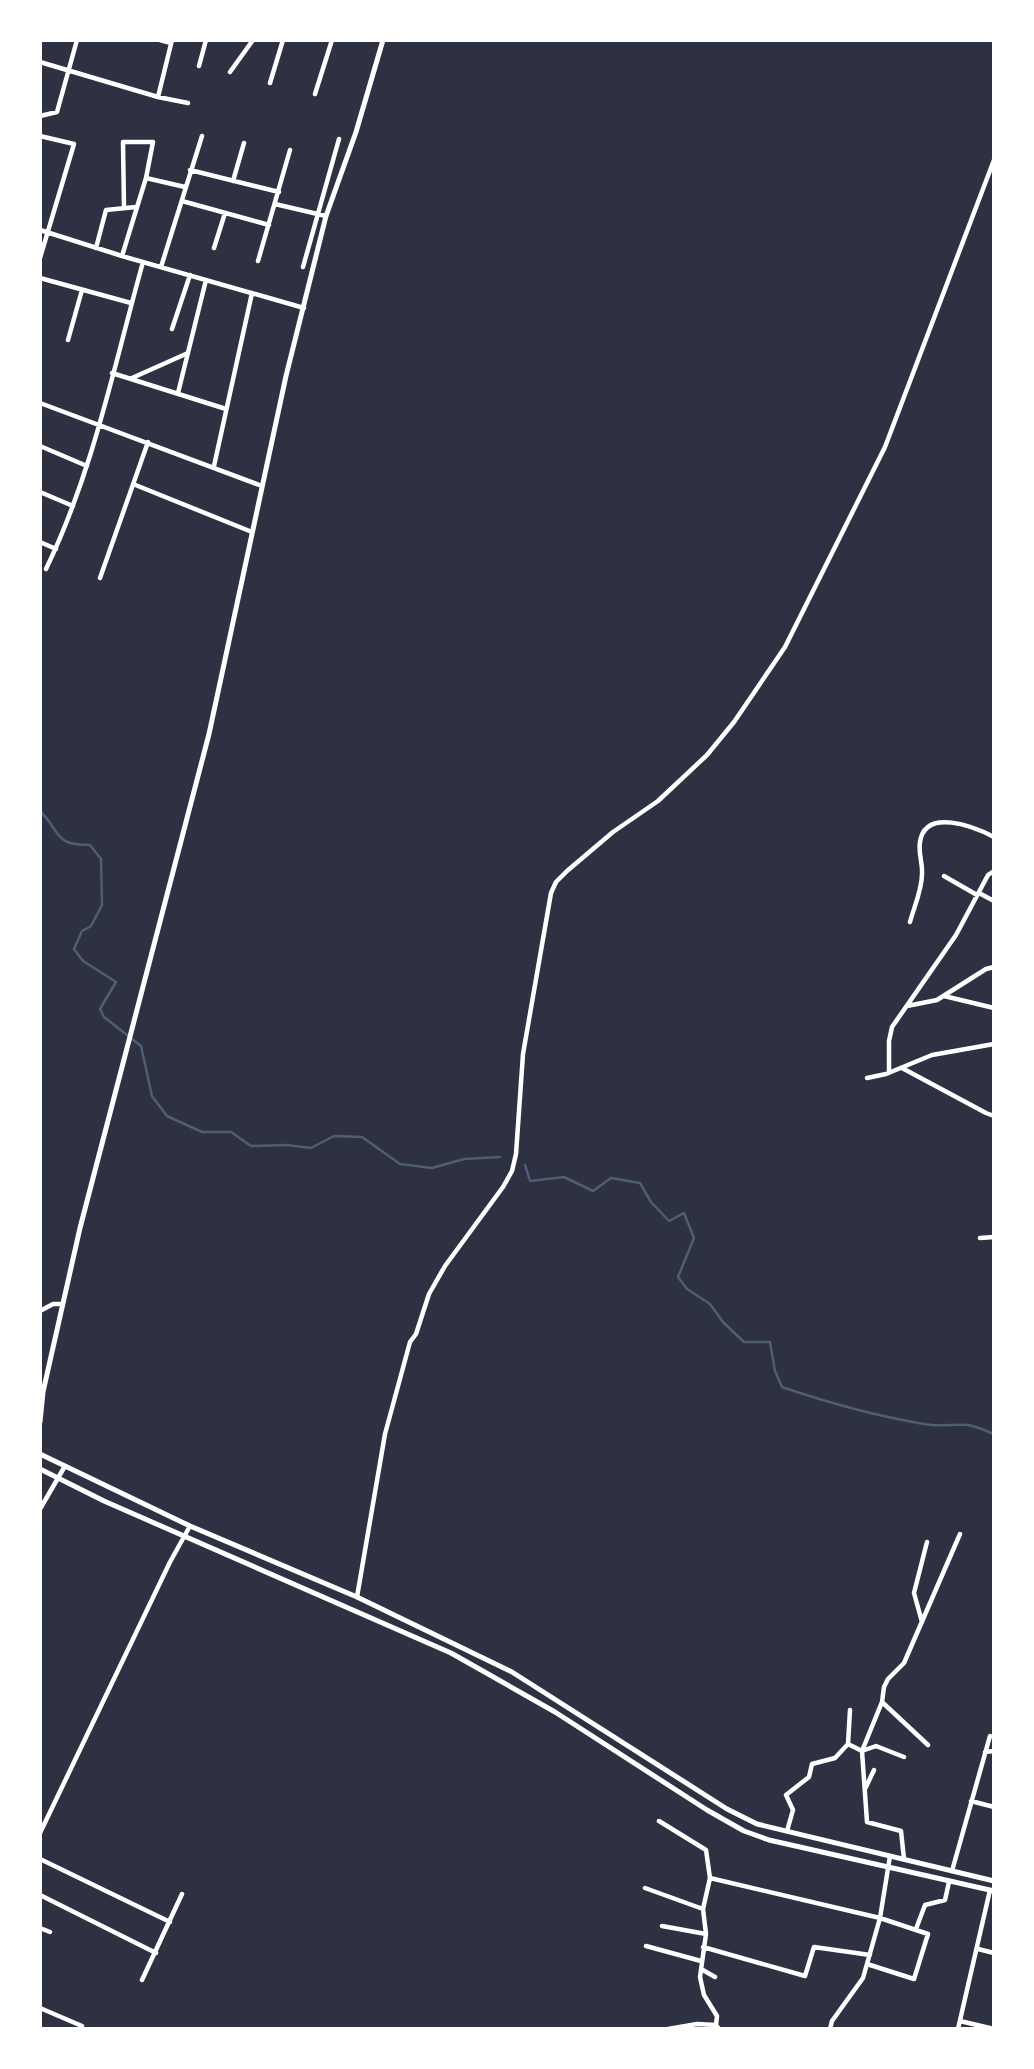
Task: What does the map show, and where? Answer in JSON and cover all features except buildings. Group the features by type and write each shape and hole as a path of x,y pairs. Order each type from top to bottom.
{"street":[{"path":"40,116 57,112 77,40"},
{"path":"158,97 172,42 160,40"},
{"path":"199,66 206,40"},
{"path":"230,72 253,40"},
{"path":"270,83 283,40"},
{"path":"316,94 332,40"},
{"path":"40,1422 43,1392 63,1304 201,768 261,485 326,216 356,132 383,40"},
{"path":"40,62 158,97 188,103"},
{"path":"40,136 74,144 40,258"},
{"path":"161,267 202,136"},
{"path":"303,267 339,139"},
{"path":"122,256 146,177 153,142 123,142 124,208"},
{"path":"233,181 244,143"},
{"path":"258,261 290,150"},
{"path":"357,1597 385,1434 410,1342 416,1334 429,1294 445,1266 512,1171 516,1154 523,1054 548,902 556,882 613,832 658,801 707,755 734,722 785,647 885,447 994,160"},
{"path":"190,170 279,192"},
{"path":"146,177 185,187"},
{"path":"183,201 269,225"},
{"path":"275,204 326,216"},
{"path":"96,248 106,210 136,207"},
{"path":"214,248 225,213"},
{"path":"40,230 304,308"},
{"path":"46,569 56,549 101,426 112,373 143,262"},
{"path":"172,330 190,275"},
{"path":"40,278 131,303"},
{"path":"178,393 205,280"},
{"path":"68,340 82,290"},
{"path":"214,466 252,293"},
{"path":"131,378 188,353"},
{"path":"112,373 226,409"},
{"path":"40,403 261,485"},
{"path":"100,578 148,442"},
{"path":"40,446 87,466"},
{"path":"133,484 252,532"},
{"path":"40,492 72,506"},
{"path":"40,542 56,549"},
{"path":"910,922 922,879 919,844 926,829 936,823 952,822 994,836"},
{"path":"889,1073 892,1027 956,935 988,875 994,871"},
{"path":"944,876 994,901"},
{"path":"907,1006 931,1003 985,969 994,967"},
{"path":"944,996 993,1007 994,1000"},
{"path":"867,1078 889,1073 932,1055 994,1044"},
{"path":"902,1068 994,1116"},
{"path":"980,1238 994,1237"},
{"path":"40,1311 53,1304 63,1304"},
{"path":"40,1454 190,1526 357,1597 512,1672 727,1809 757,1824 994,1881"},
{"path":"40,1508 65,1466"},
{"path":"40,1469 184,1536 451,1653 555,1712 706,1810 744,1831 769,1840 992,1891 958,2029"},
{"path":"40,1833 190,1526"},
{"path":"904,1859 901,1831 867,1822 862,1751 882,1703 884,1687 904,1663 960,1534"},
{"path":"922,1622 914,1593 927,1542"},
{"path":"882,1703 928,1745"},
{"path":"787,1831 793,1810 786,1795 808,1777 812,1764 835,1758 848,1744 850,1710"},
{"path":"952,1871 990,1736"},
{"path":"848,1744 862,1751 876,1746 904,1757"},
{"path":"985,1752 994,1751"},
{"path":"863,1793 874,1770"},
{"path":"971,1801 994,1807"},
{"path":"659,1821 706,1850 710,1878 703,1909 706,1934 699,1977 704,1995 717,2016 717,2027 697,2024 668,2029"},
{"path":"830,2029 832,2021 863,1978 880,1918 890,1856"},
{"path":"40,1859 170,1922"},
{"path":"710,1878 880,1918 928,1934 914,1979 867,1964"},
{"path":"916,1929 925,1905 944,1900 949,1882"},
{"path":"645,1888 703,1909"},
{"path":"142,1980 182,1894"},
{"path":"40,1895 156,1953"},
{"path":"662,1926 706,1934"},
{"path":"40,1928 50,1932"},
{"path":"646,1946 701,1961"},
{"path":"703,1947 805,1976 814,1947 870,1955"},
{"path":"978,1949 994,1953"},
{"path":"701,1969 715,1977"},
{"path":"40,2008 82,2026 81,2029"},
{"path":"960,2021 994,2029"}],"waterway":[{"path":"40,811 64,840 90,845 101,859 102,905 91,926 82,931 74,949 83,961 116,982 100,1009 104,1017 141,1046 152,1096 167,1116 202,1132 231,1132 251,1146 287,1145 311,1148 334,1136 362,1137 400,1164 432,1168 464,1159 500,1157"},
{"path":"525,1165 530,1181 564,1177 593,1191 611,1178 640,1183 651,1202 669,1221 684,1213 694,1238 678,1277 687,1289 710,1304 723,1322 744,1342 770,1342 775,1371 782,1387 888,1417 930,1425 968,1425 994,1434"}]}
